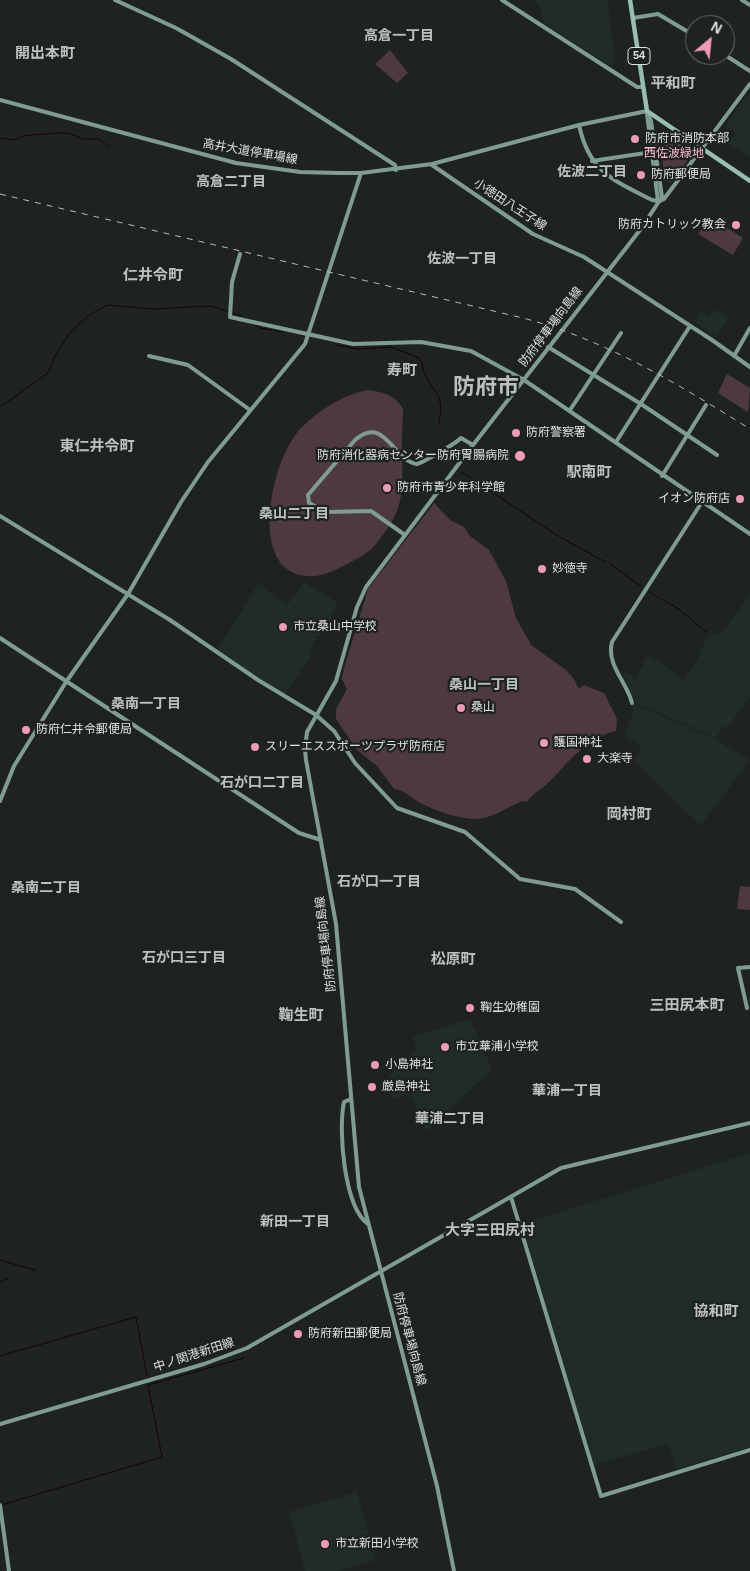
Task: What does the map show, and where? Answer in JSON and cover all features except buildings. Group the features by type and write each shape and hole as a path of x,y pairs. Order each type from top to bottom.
{"main road":[{"name":"54","path":"630,0 647,111"},
{"path":"647,111 750,180"}],"street":[{"path":"115,0 176,28 231,60 395,165 396,170"},
{"path":"502,0 637,87 643,87"},
{"path":"742,0 750,5"},
{"path":"632,18 658,14 685,30"},
{"path":"735,61 750,71"},
{"path":"579,125 584,146 592,160 609,178 652,200 658,201 664,199 750,84"},
{"name":"高井大道停車場線","path":"0,100 236,163 300,172 361,173 432,164 579,125 647,111"},
{"path":"647,111 651,120 661,182 662,197 658,201"},
{"path":"647,111 658,201"},
{"path":"592,160 652,152"},
{"name":"小徳田八王子線","path":"432,164 533,234 573,252 606,271"},
{"path":"0,801 9,774 66,682 128,594 181,502 208,462 302,348 310,333 361,173"},
{"name":"防府停車場向島線","path":"454,1571 437,1486 359,1187 336,924 305,749 307,732 336,681 361,598 473,445 652,214 658,201"},
{"path":"240,254 232,282 230,317 310,333 353,344 421,342 450,345 471,351 524,380 570,410 662,476 750,534"},
{"path":"606,271 750,367"},
{"path":"616,442 690,326"},
{"path":"734,356 750,328"},
{"path":"570,410 621,333"},
{"path":"548,347 640,404 716,455"},
{"path":"149,356 188,365 250,410"},
{"path":"662,476 706,405"},
{"path":"405,536 371,511 321,510 309,503 308,495 355,440 365,433 380,434 406,460 417,464 438,451 450,447 461,438 473,445"},
{"path":"632,703 613,663 612,642 702,502"},
{"path":"0,516 128,594 316,715 334,731 355,763 398,808 465,832 520,880 576,889 621,922"},
{"path":"0,638 299,833 321,840"},
{"path":"747,1008 738,968 750,967"},
{"path":"351,1099 344,1102 340,1121 341,1138 354,1206 360,1218 368,1224"},
{"name":"中ノ関港新田線","path":"0,1424 232,1354 268,1337 561,1168 750,1123"},
{"path":"510,1197 601,1496 750,1450"},
{"path":"0,1505 9,1571"}],"shaded area":[{"path":"534,0 607,0 616,60 611,67 544,23 538,3"},
{"path":"750,92 750,157 728,144 736,133 725,126"},
{"path":"715,309 728,318 716,338 694,321 700,312 709,317"},
{"path":"304,582 337,602 331,616 332,622 322,635 317,636 309,653 310,658 285,695 258,680 217,650 258,584 287,605"},
{"path":"750,593 750,697 727,728 724,726 716,738 638,704 634,700 622,672 636,678 647,656 662,663 683,680 696,662 706,638 724,631"},
{"path":"632,703 715,739 750,760 701,826 634,761 642,746 624,737 633,712"},
{"path":"470,1019 492,1069 426,1132 411,1096 408,1098 405,1094 394,1100 386,1081 395,1068 415,1052 416,1048 412,1037"},
{"path":"750,1153 750,1447 676,1469 668,1444 594,1465 522,1224"},
{"path":"357,1492 376,1560 337,1571 305,1571 289,1512"}],"green space":[{"path":"390,50 408,73 397,83 375,64"},
{"name":"西佐波緑地","path":"664,134 689,149 691,156 671,182 665,181 659,136"},
{"path":"710,217 743,238 733,255 698,234"},
{"path":"727,374 750,388 748,412 718,393"},
{"path":"367,390 392,397 403,409 402,490 396,512 391,524 372,549 359,558 325,574 299,575 287,569 277,556 271,539 272,498 276,476 283,456 302,427 316,414 340,400"},
{"path":"434,503 450,520 464,527 470,536 489,550 506,581 516,618 531,645 566,670 574,679 579,689 584,685 604,693 617,719 616,731 605,734 586,745 527,802 522,801 493,815 475,819 447,814 420,803 405,793 394,789 377,766 357,750 336,719 336,709 347,689 342,679 344,668 368,589"},
{"path":"740,886 750,887 750,910 737,909"}],"waterway":[{"path":"0,138 15,140 23,136 68,133 83,139 99,139 108,146"},
{"path":"0,407 48,373 57,352 70,333 87,317 108,305 152,309 211,306 242,316"},
{"path":"256,325 261,328 283,332"},
{"path":"336,345 358,349 391,347 419,358 428,380 440,399 439,423"},
{"path":"462,472 555,534 605,562"},
{"path":"610,564 641,586"},
{"path":"649,592 679,609 706,632"},
{"path":"0,1260 35,1270"},
{"path":"0,1282 7,1279"},
{"path":"0,1356 136,1317 147,1376"},
{"path":"1,1505 162,1457 148,1385 244,1358"}],"railway":[{"path":"0,194 523,318 554,327 583,338 641,365 750,429"}],"place":[{"name":"防府市消防本部","path":"635,139"},
{"name":"防府郵便局","path":"641,175"},
{"name":"防府カトリック教会","path":"736,225"},
{"name":"防府警察署","path":"516,433"},
{"name":"防府消化器病センター防府胃腸病院","path":"520,456"},
{"name":"防府市青少年科学館","path":"387,488"},
{"name":"イオン防府店","path":"740,499"},
{"name":"妙徳寺","path":"542,569"},
{"name":"市立桑山中学校","path":"283,627"},
{"name":"桑山","path":"461,708"},
{"name":"防府仁井令郵便局","path":"26,730"},
{"name":"護国神社","path":"544,743"},
{"name":"スリーエススポーツプラザ防府店","path":"255,747"},
{"name":"大楽寺","path":"587,759"},
{"name":"鞠生幼稚園","path":"470,1008"},
{"name":"市立華浦小学校","path":"445,1047"},
{"name":"小島神社","path":"375,1065"},
{"name":"厳島神社","path":"372,1087"},
{"name":"防府新田郵便局","path":"298,1334"},
{"name":"市立新田小学校","path":"325,1544"}],"district":[{"name":"高倉一丁目","path":"399,36"},
{"name":"開出本町","path":"45,54"},
{"name":"平和町","path":"673,84"},
{"name":"佐波二丁目","path":"592,172"},
{"name":"高倉二丁目","path":"231,182"},
{"name":"佐波一丁目","path":"462,259"},
{"name":"仁井令町","path":"153,276"},
{"name":"寿町","path":"402,371"},
{"name":"防府市","path":"486,388"},
{"name":"東仁井令町","path":"97,447"},
{"name":"駅南町","path":"589,473"},
{"name":"桑山二丁目","path":"294,514"},
{"name":"桑山一丁目","path":"484,685"},
{"name":"桑南一丁目","path":"146,704"},
{"name":"石が口二丁目","path":"262,783"},
{"name":"岡村町","path":"629,815"},
{"name":"石が口一丁目","path":"379,882"},
{"name":"桑南二丁目","path":"46,888"},
{"name":"石が口三丁目","path":"184,958"},
{"name":"松原町","path":"453,960"},
{"name":"三田尻本町","path":"687,1006"},
{"name":"鞠生町","path":"301,1016"},
{"name":"華浦一丁目","path":"567,1091"},
{"name":"華浦二丁目","path":"450,1119"},
{"name":"新田一丁目","path":"295,1222"},
{"name":"大字三田尻村","path":"490,1231"},
{"name":"協和町","path":"716,1312"}]}
